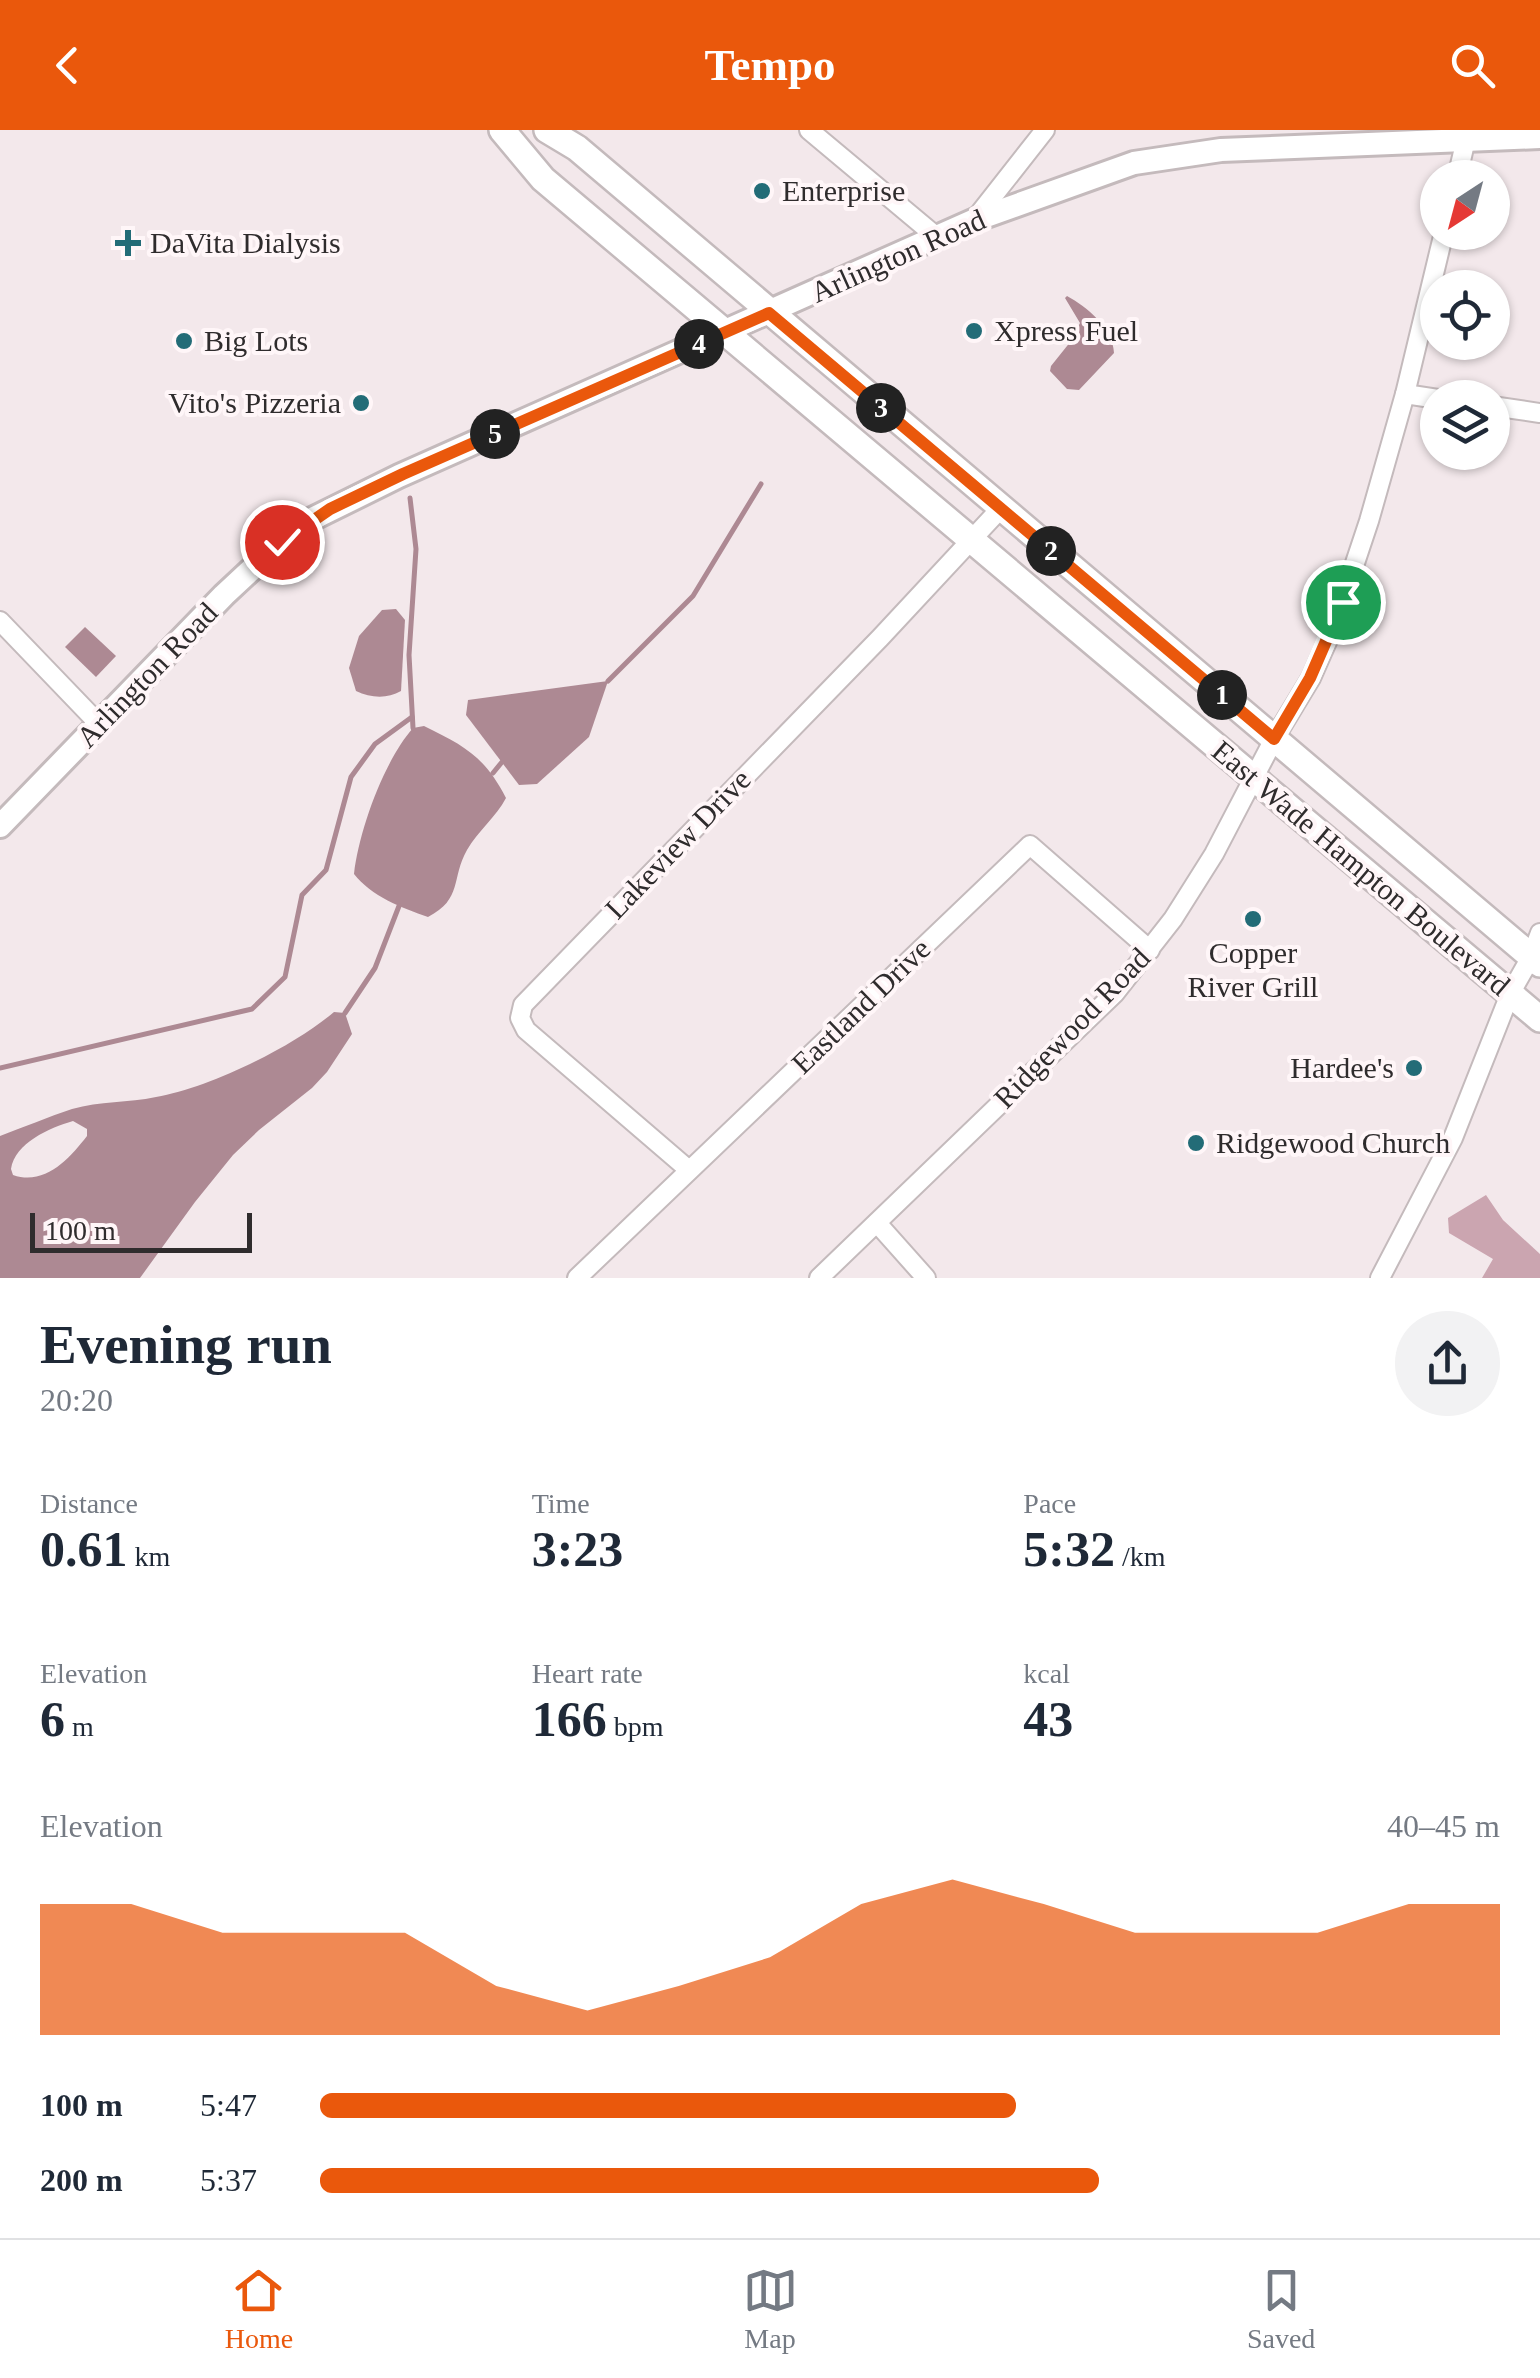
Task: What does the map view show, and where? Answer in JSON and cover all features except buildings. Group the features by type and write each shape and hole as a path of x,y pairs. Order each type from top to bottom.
{"main road":[{"name":"East Wade Hampton Boulevard","path":"502,130 543,178 1540,1020"},
{"name":"East Wade Hampton Boulevard","path":"548,130 578,148 1274,739 1537,951"},
{"name":"Arlington Road","path":"0,826 252,568 312,519 403,474 975,220 1106,172 1177,155 1221,150 1466,134 1540,136"}],"street":[{"path":"808,130 938,238"},
{"path":"975,220 1044,130"},
{"path":"1461,160 1466,134"},
{"name":"Ridgewood Road","path":"819,1278 1115,993 1194,887 1310,678 1334,626 1369,521 1440,250"},
{"path":"1404,394 1420,396"},
{"path":"1510,409 1540,413"},
{"name":"Lakeview Drive","path":"689,1170 526,1030 520,1018 523,1005 1001,508"},
{"path":"0,620 99,724"},
{"name":"Eastland Drive","path":"577,1278 1030,845 1150,950"},
{"path":"1380,1278 1453,1138 1510,994 1537,951"},
{"path":"876,1223 926,1278"}],"shaded area":[{"path":"1067,296 1090,312 1113,344 1114,353 1079,390 1067,389 1050,371 1080,323"},
{"path":"396,609 405,620 401,691 379,697 356,691 349,668 359,636 382,610"},
{"path":"85,627 116,656 96,677 65,647"},
{"path":"608,681 589,737 537,784 519,785 466,715 468,700"},
{"path":"424,726 472,754 490,772 506,798 467,850 447,903 428,917 378,895 354,874 367,817 383,777 413,728"},
{"path":"334,1012 345,1013 352,1034 312,1088 233,1155 140,1278 0,1278 0,1136 72,1109 156,1097 200,1085 250,1064","holes":["73,1121 87,1129 80,1145 46,1174 13,1175 14,1160 34,1138"]},
{"path":"1486,1195 1503,1220 1540,1254 1540,1278 1482,1278 1493,1259 1449,1233 1448,1218"}],"waterway":[{"path":"608,681 693,596 761,484"},
{"path":"410,498 416,549 409,655 413,728"},
{"path":"0,1068 252,1009 285,977 302,895 326,870 351,777 375,744 412,717"},
{"path":"493,773 502,762"},
{"path":"345,1013 375,968 399,906"}],"place":[{"name":"Enterprise","path":"762,191"},
{"name":"DaVita Dialysis","path":"128,243"},
{"name":"Xpress Fuel","path":"974,331"},
{"name":"Big Lots","path":"184,341"},
{"name":"Vito's Pizzeria","path":"361,403"},
{"name":"Copper River Grill","path":"1253,919"},
{"name":"Hardee's","path":"1414,1068"},
{"name":"Ridgewood Church","path":"1196,1143"}],"route":[{"path":"282,542 312,519 403,474 769,313 1274,739 1310,678 1343,602"}]}
